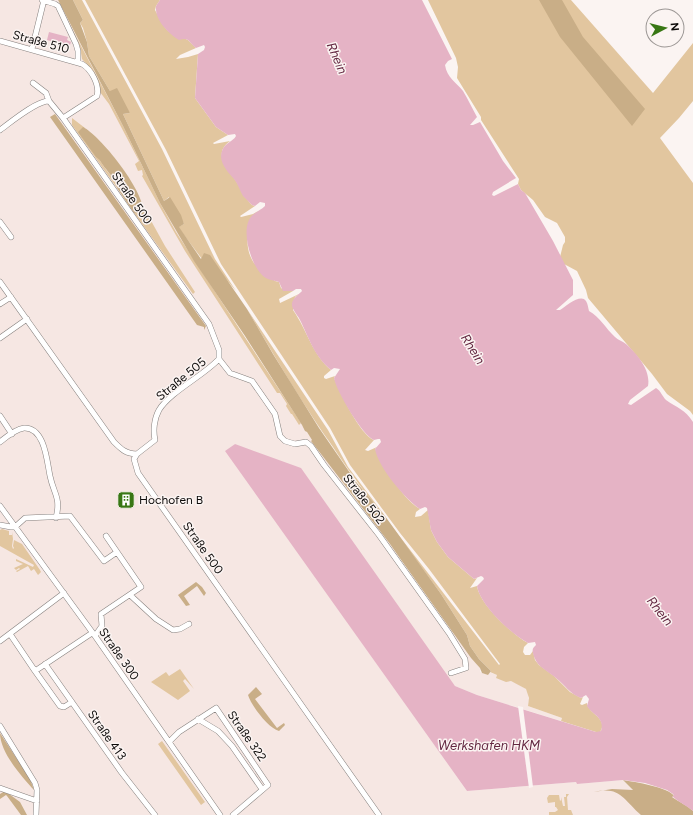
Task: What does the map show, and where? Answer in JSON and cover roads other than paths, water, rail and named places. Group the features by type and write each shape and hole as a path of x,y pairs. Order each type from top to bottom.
{"street":[{"path":"32,49 43,0 55,4 58,6 76,44 78,51 78,62 85,65 89,69 99,90 97,96 63,118"},
{"name":"Straße 510","path":"0,41 78,62"},
{"name":"Straße 500","path":"33,83 46,93 49,101 63,118 209,324 218,350 219,360"},
{"path":"0,130 36,105 49,101"},
{"path":"0,222 11,237"},
{"path":"0,282 114,442 122,450 130,454 137,454"},
{"path":"0,304 11,297"},
{"path":"0,338 27,319"},
{"name":"Straße 505","path":"137,454 155,440 154,428 159,410 166,402 211,368 219,360"},
{"name":"Straße 502","path":"219,360 230,373 252,381 275,414 280,436 285,442 295,444 306,442 311,446 324,465 379,535 449,633 465,659 466,668 451,673"},
{"path":"0,416 12,434"},
{"path":"0,442 18,430 24,428 30,429 37,434 43,444 52,484 58,499 59,508 56,518"},
{"name":"Straße 500","path":"137,454 134,459 138,473 378,815"},
{"name":"Straße 300","path":"0,506 64,593 220,815"},
{"path":"0,525 15,527 25,518 56,518 70,516 104,561 117,552"},
{"path":"35,671 93,634 102,626 101,614 141,587 106,536"},
{"path":"0,641 64,593"},
{"path":"130,595 152,616 173,630 180,629 188,624"},
{"path":"10,634 60,706 64,707 72,702"},
{"name":"Straße 413","path":"45,664 122,773 155,815"},
{"name":"Straße 322","path":"169,742 179,732 216,708 268,785 262,789"},
{"path":"198,719 218,731 232,746 262,789 233,815"},
{"path":"0,726 38,790 36,815"},
{"path":"0,788 37,801"}],"water":[{"path":"160,0 422,0 452,59 445,65 446,69 452,80 463,91 477,117 470,125 480,122 503,161 516,178 493,192 492,195 494,196 518,184 521,190 525,193 553,241 573,280 573,295 556,310 560,310 577,299 584,299 587,302 589,311 596,316 617,339 626,344 639,357 647,374 648,386 630,400 628,404 631,405 656,388 666,400 684,411 693,422 693,811 674,798 672,796 674,796 673,794 667,790 645,783 623,780 577,784 576,782 467,791 225,451 235,444 301,468 455,686 477,695 596,732 601,731 602,726 600,719 587,706 589,699 586,695 581,698 574,694 553,675 542,668 534,658 533,649 536,645 535,642 528,643 521,639 497,618 479,594 477,586 484,579 483,577 481,576 474,579 448,557 437,542 431,530 427,508 425,507 420,509 407,498 381,465 375,449 381,442 380,439 374,440 369,437 357,422 340,393 334,378 340,369 334,368 331,370 320,359 293,309 293,301 302,291 301,289 283,291 279,282 266,278 254,264 247,241 247,226 250,218 265,206 265,203 260,202 255,206 252,205 243,196 235,181 222,163 221,155 223,148 236,136 235,134 228,135 216,127 195,98 198,54 204,50 205,47 204,45 196,48 189,41 185,39 179,40 167,31 157,14 156,7"},
{"path":"49,32 68,37 67,40 71,42 70,45 65,43 64,45 47,40"}],"place":[{"name":"Hochofen B","path":"126,500"}],"water label":[{"name":"Rhein","path":"337,58"},
{"name":"Rhein","path":"473,349"},
{"name":"Rhein","path":"660,611"},
{"name":"Werkshafen HKM","path":"489,745"}]}
